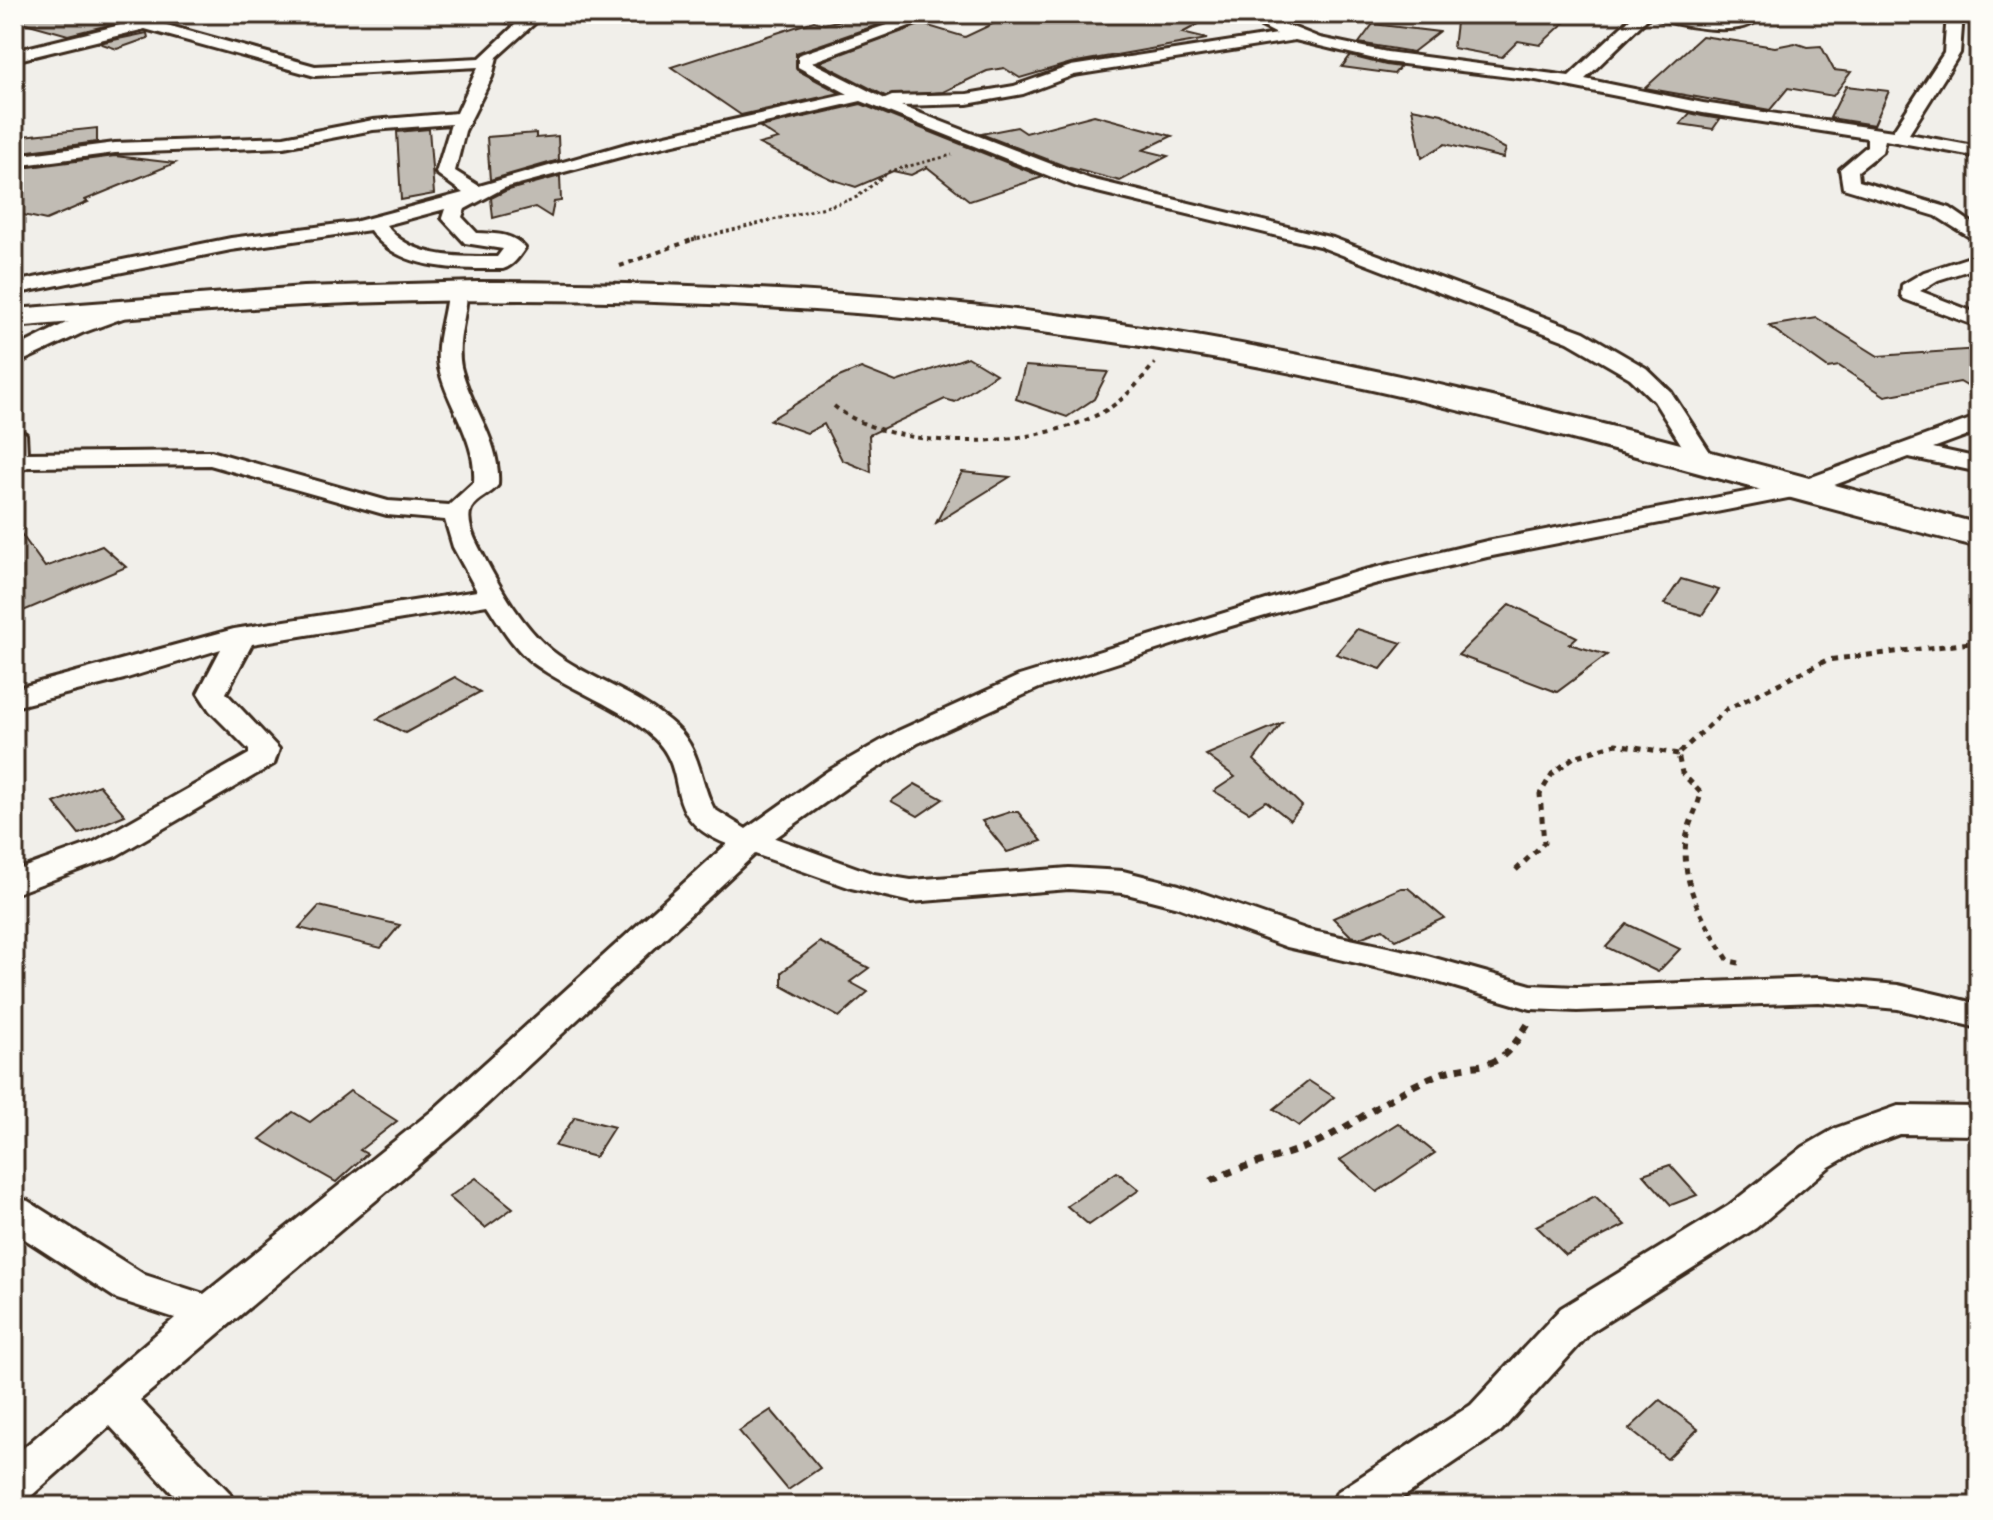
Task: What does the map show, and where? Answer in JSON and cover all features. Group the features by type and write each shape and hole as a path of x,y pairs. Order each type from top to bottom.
{"highway":[{"path":"14,318 301,297 520,291 690,293 813,300 1005,318 1168,341 1391,385 1804,488 1979,536"}],"street":[{"path":"484,14 530,18"},
{"path":"934,14 804,58 808,68 866,98 1084,183 1326,242 1576,337 1638,373 1663,397 1705,463"},
{"path":"1246,14 1291,36 1338,48 1572,82 1700,108 1876,133 1979,152"},
{"path":"1572,82 1644,14"},
{"path":"1656,14 1733,25 1750,19 1748,14"},
{"path":"1898,137 1959,54 1955,14"},
{"path":"478,194 445,173 445,164 484,77 489,55 530,18"},
{"path":"14,56 145,24 315,71 487,62"},
{"path":"503,263 515,248 502,240 472,239 452,218 456,206 497,184 632,148 866,98 929,102 967,99 1017,90 1071,71 1291,36"},
{"path":"14,161 115,148 284,142 373,125 463,118"},
{"path":"1876,133 1876,148 1849,169 1850,184 1943,212 1979,237"},
{"path":"14,288 231,244 374,222 478,194"},
{"path":"374,222 377,231 425,258 503,263"},
{"path":"1979,260 1931,276 1909,289 1911,295 1979,321"},
{"path":"503,263 520,291"},
{"path":"457,293 457,313 448,325 446,338 450,366 487,466 486,485 464,500 457,513 458,529 476,569 530,647 636,713 674,741 685,760 695,806 709,822 750,841 897,889 964,889 1015,880 1070,878 1121,881 1161,891 1299,938 1407,962 1528,997 1603,999 1803,987 1913,998 1979,1016"},
{"path":"14,358 74,328 130,309"},
{"path":"14,1483 210,1313 446,1120 750,841 839,778 908,737 1029,682 1366,578 1487,549 1804,488 1979,423"},
{"path":"14,434 18,463 158,456 211,458 387,508 457,513"},
{"path":"1903,449 1979,465"},
{"path":"14,698 234,637 494,596"},
{"path":"14,883 105,849 263,758 264,749 248,728 215,702 212,693 235,655 238,644 234,637"},
{"path":"1353,1506 1486,1418 1576,1320 1742,1217 1816,1157 1849,1138 1898,1120 1979,1121"},
{"path":"14,1212 131,1287 210,1313"},
{"path":"112,1399 213,1506"}],"path":[{"path":"671,249 742,224 837,204 857,197 890,171 984,145"},
{"path":"834,406 860,421 906,436 963,442 1022,440 1057,431 1119,402 1142,384 1168,341"},
{"path":"1678,754 1727,709 1827,660 1979,642"},
{"path":"1516,870 1544,843 1539,800 1548,778 1577,754 1602,744 1632,744 1678,754"},
{"path":"1678,754 1682,773 1701,793 1699,808 1687,834 1686,866 1691,890 1706,926 1729,961 1763,968 1803,987"},
{"path":"1211,1181 1240,1166 1304,1148 1434,1076 1489,1065 1511,1052 1521,1039 1528,1023 1528,997"}],"building":[{"path":"23,14 145,16 68,35 22,22"},
{"path":"868,14 903,16 796,53 797,70 840,93 741,115 671,67 814,21 824,24"},
{"path":"1056,14 1217,14 1182,33 1207,39 1071,63 1020,78 1004,68 987,71 943,92 885,96 819,62 922,24 965,37 1005,18 1026,22"},
{"path":"1457,14 1508,14 1565,22 1540,45 1518,41 1502,57 1453,48"},
{"path":"1373,24 1439,32 1413,52 1359,43"},
{"path":"147,33 148,38 117,49 99,43"},
{"path":"1702,36 1775,47 1795,43 1807,47 1821,46 1834,70 1851,72 1833,96 1788,88 1770,110 1645,88"},
{"path":"1350,56 1400,67 1394,74 1342,67"},
{"path":"1846,86 1889,91 1874,125 1830,118"},
{"path":"861,104 1043,177 970,201 927,167 911,175 893,171 856,187 831,179 759,144 778,139 760,127"},
{"path":"1412,108 1442,114 1506,149 1503,158 1445,144 1422,158"},
{"path":"1690,113 1720,119 1713,129 1680,124"},
{"path":"1094,115 1172,136 1143,150 1168,156 1120,181 1070,168 981,134 1017,127 1026,133"},
{"path":"97,128 97,142 14,153 14,143 20,143 23,136"},
{"path":"429,129 434,194 401,200 397,132"},
{"path":"536,133 536,138 558,136 559,160 490,180 487,137"},
{"path":"115,156 175,163 85,200 88,202 46,220 14,213 14,169"},
{"path":"560,176 561,201 554,202 551,217 535,207 493,218 491,198 505,191"},
{"path":"1817,318 1878,356 1979,349 1979,393 1960,382 1885,396 1839,366 1828,368 1769,326"},
{"path":"968,357 996,374 955,402 945,399 869,435 871,472 842,460 824,424 807,433 770,420 839,377 861,368 896,382"},
{"path":"1025,366 1108,372 1094,399 1067,417 1016,399"},
{"path":"962,472 1010,477 936,523"},
{"path":"14,524 45,567 102,546 126,567 14,615"},
{"path":"1681,579 1719,590 1702,615 1664,604"},
{"path":"1510,604 1577,637 1569,644 1607,655 1557,692 1458,655"},
{"path":"1357,629 1402,643 1381,669 1336,654"},
{"path":"455,677 480,692 405,733 377,719"},
{"path":"1282,723 1254,760 1302,806 1290,820 1266,801 1249,812 1214,791 1235,777 1206,755"},
{"path":"915,784 943,799 918,816 891,801"},
{"path":"99,785 125,815 79,834 54,803"},
{"path":"1018,812 1042,841 1007,852 982,821"},
{"path":"1401,888 1408,888 1444,918 1396,940 1383,929 1360,938 1351,936 1333,918"},
{"path":"319,906 400,925 381,948 299,928"},
{"path":"1627,924 1680,949 1658,972 1606,947"},
{"path":"820,942 869,968 850,982 868,992 839,1017 782,986 782,972"},
{"path":"1309,1081 1334,1097 1299,1126 1274,1109"},
{"path":"350,1091 397,1121 360,1150 367,1154 336,1182 260,1139 293,1112 310,1122"},
{"path":"575,1117 614,1127 595,1157 555,1146"},
{"path":"1398,1123 1435,1153 1377,1192 1340,1160"},
{"path":"1670,1165 1697,1195 1671,1205 1643,1174"},
{"path":"1117,1172 1139,1190 1089,1225 1067,1206"},
{"path":"476,1178 513,1208 485,1228 449,1197"},
{"path":"1595,1196 1625,1225 1566,1255 1536,1226"},
{"path":"1660,1400 1698,1429 1667,1459 1629,1429"},
{"path":"771,1410 820,1468 788,1490 739,1431"}]}
